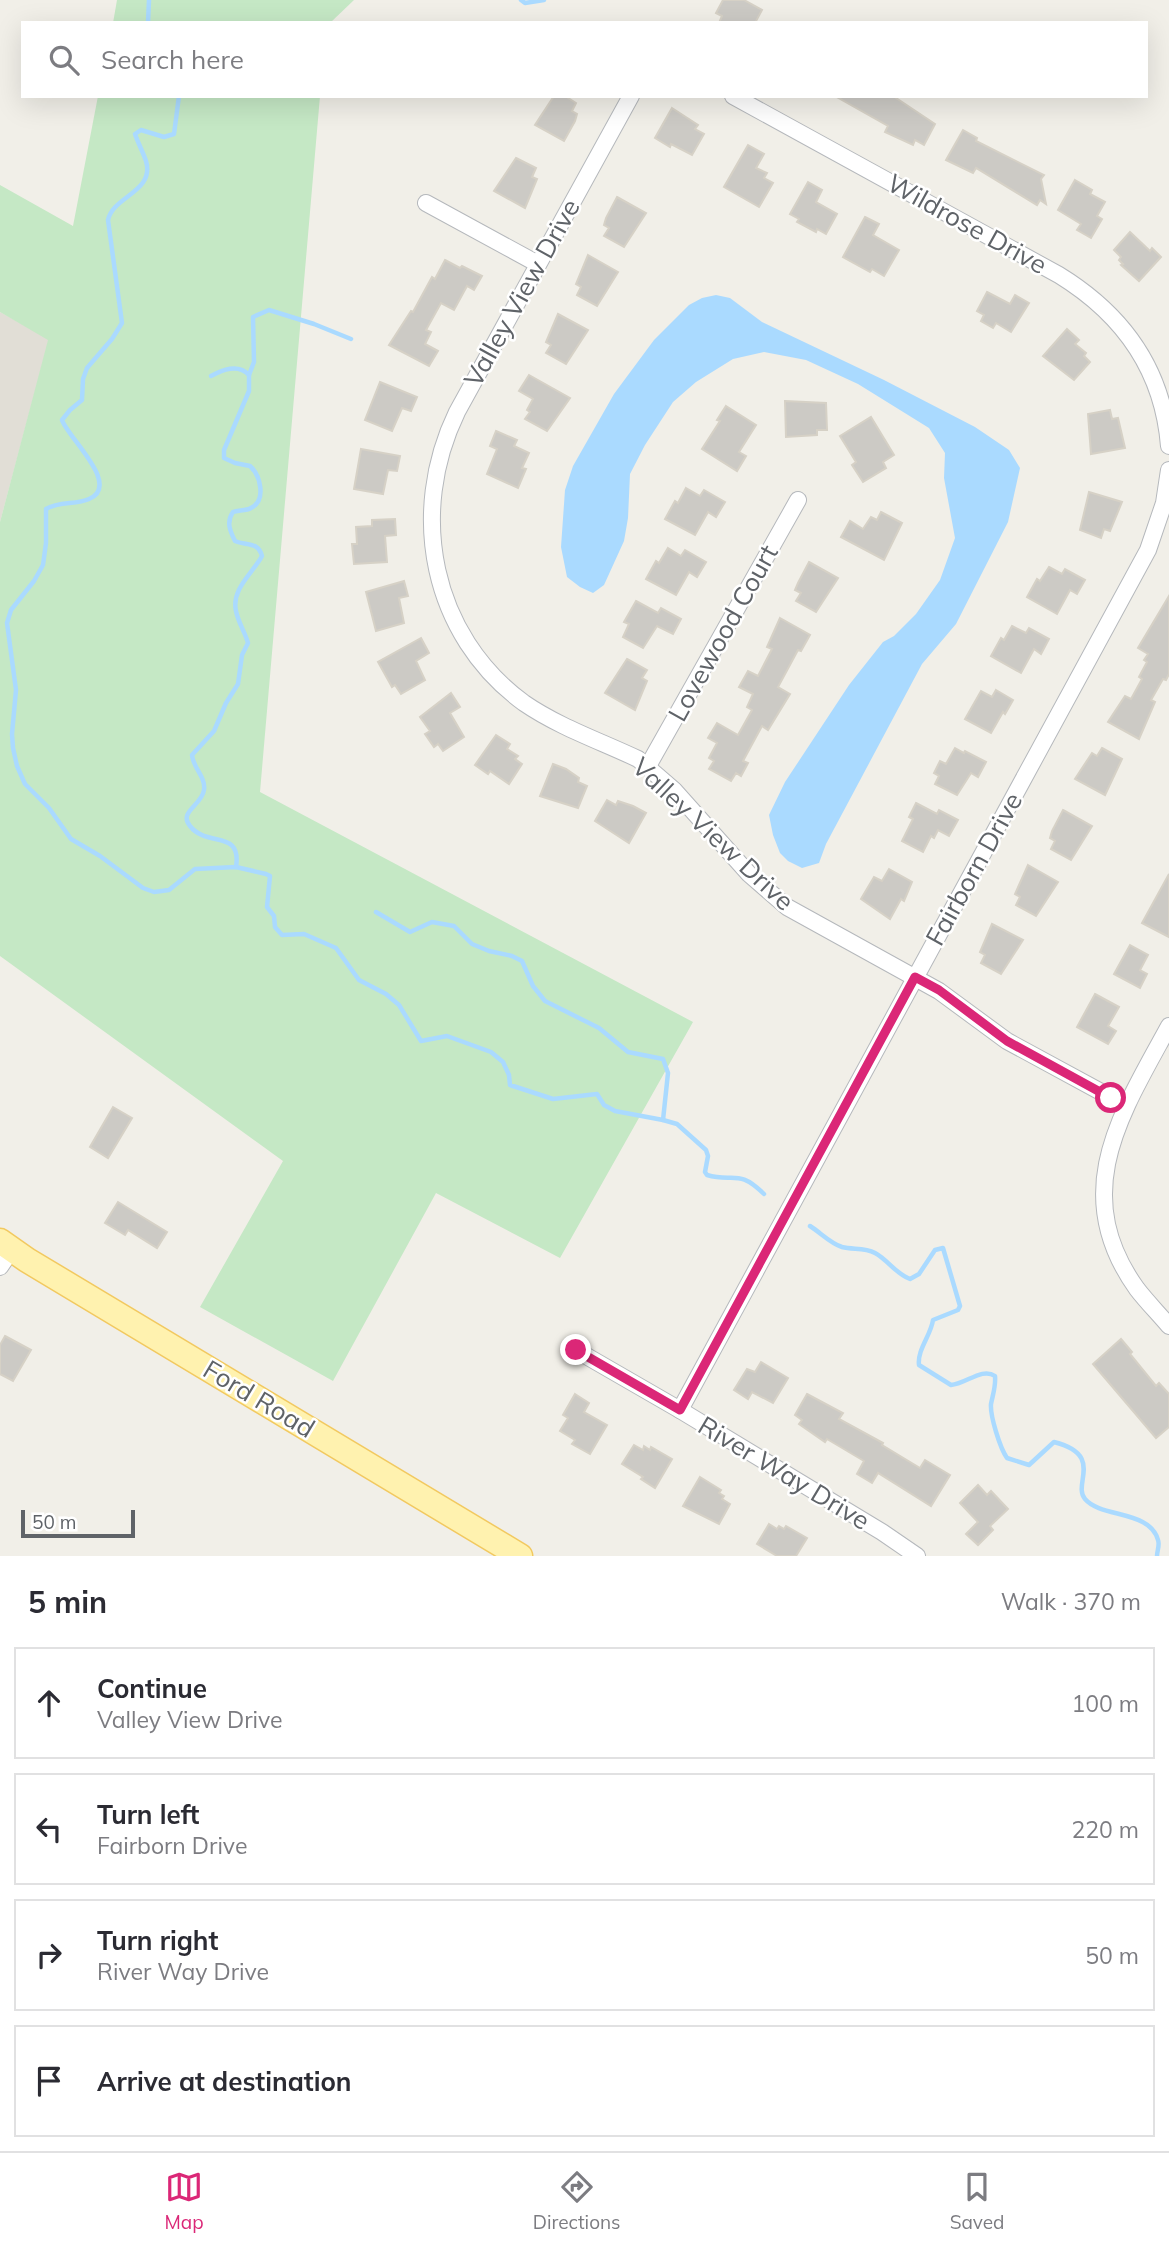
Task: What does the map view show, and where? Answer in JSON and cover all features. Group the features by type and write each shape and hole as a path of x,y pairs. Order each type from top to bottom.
{"main road":[{"name":"Ford Road","path":"4,1252 27,1260 520,1556"}],"street":[{"name":"Valley View Drive","path":"630,98 457,412 442,447 434,479 432,540 436,569 453,617 472,649 504,686 550,719 616,748 648,766 674,790 749,874 772,895 801,915 939,990 1007,1041 1125,1105"},
{"name":"Wildrose Drive","path":"737,98 1080,288 1129,335 1165,396"},
{"path":"426,203 538,264"},
{"path":"1165,396 1169,446"},
{"name":"Fairborn Drive","path":"680,1410 1148,550 1164,503 1169,470"},
{"name":"Lovewood Court","path":"648,766 798,500"},
{"path":"1169,1026 1125,1105 1108,1153 1104,1197 1114,1246 1123,1266 1138,1290 1169,1326"},
{"name":"River Way Drive","path":"576,1350 680,1410 917,1556"}],"shaded area":[{"path":"0,312 49,339 0,522"}],"green space":[{"path":"117,0 354,0 332,21 113,21"},
{"path":"98,98 320,98 260,792 693,1022 560,1258 436,1193 333,1381 200,1307 283,1161 0,956 0,522 48,340 0,312 0,185 73,226"}],"water":[{"path":"716,295 730,298 762,322 975,427 1009,450 1020,468 1008,522 956,624 922,664 826,844 819,863 802,868 788,861 780,853 769,815 785,782 849,685 883,642 894,636 916,614 940,580 955,538 944,478 945,453 929,428 858,384 806,360 764,352 733,359 696,382 673,402 630,474 624,541 604,585 593,593 580,587 567,577 561,547 565,490 573,466 614,394 654,340 689,305"}],"building":[{"path":"723,0 744,0 762,10 756,21 720,21 722,16 716,13"},
{"path":"553,98 568,98 576,103 572,111 577,114 575,121 564,141 535,125"},
{"path":"839,98 896,98 935,124 924,145 915,140 913,145 885,132 888,126"},
{"path":"672,108 698,125 695,129 704,134 692,155 655,138"},
{"path":"963,130 977,138 976,141 1044,175 1041,179 1046,204 1040,200 1037,205 976,168 973,173 946,160"},
{"path":"748,145 764,154 756,168 767,173 764,178 773,183 759,207 724,187"},
{"path":"516,158 536,168 532,177 537,179 525,208 494,191"},
{"path":"1075,180 1092,190 1090,194 1105,202 1097,216 1102,219 1091,238 1077,230 1081,224 1058,210"},
{"path":"808,182 822,190 816,202 837,214 826,234 797,222 799,219 790,214"},
{"path":"617,197 646,213 624,247 604,236 609,228 604,225 606,218"},
{"path":"865,217 879,224 873,235 899,250 884,276 872,269 870,272 843,257"},
{"path":"1130,232 1150,251 1152,248 1161,257 1139,281 1121,265 1121,257 1114,250"},
{"path":"588,255 618,272 597,306 577,295 581,287 576,284"},
{"path":"445,260 482,276 474,290 467,286 454,310 441,303 426,330 431,332 425,344 438,351 429,366 389,345 411,311 413,312 432,277 435,279"},
{"path":"987,292 1010,304 1015,295 1029,303 1011,332 996,323 993,328 981,321 984,315 977,311"},
{"path":"558,314 588,330 566,364 546,353 551,345 546,342"},
{"path":"1067,329 1079,340 1075,344 1086,353 1084,356 1090,362 1074,380 1043,356"},
{"path":"529,375 570,398 547,431 525,419 533,399 519,391"},
{"path":"380,382 417,397 411,411 402,408 392,431 365,420"},
{"path":"785,401 826,403 827,430 817,430 817,435 786,437"},
{"path":"726,406 756,425 739,452 746,456 737,471 702,449"},
{"path":"1110,410 1112,419 1118,418 1125,448 1091,454 1088,414"},
{"path":"871,417 894,455 883,462 886,468 863,482 852,465 856,462 840,436"},
{"path":"496,431 517,440 514,446 529,453 522,468 526,469 518,488 487,474 497,449 490,446"},
{"path":"361,449 400,456 397,471 388,470 383,494 354,489"},
{"path":"686,488 700,496 704,490 725,502 716,517 708,512 695,535 665,519"},
{"path":"1089,492 1122,502 1110,531 1104,529 1101,538 1080,530"},
{"path":"881,512 902,523 884,560 841,537 850,521 863,529 871,517 877,520"},
{"path":"395,519 396,535 385,536 387,562 354,564 352,544 357,544 356,527 372,526 372,520"},
{"path":"668,548 681,556 685,550 706,562 697,577 689,572 676,595 646,579 656,561 659,563"},
{"path":"809,562 838,578 816,612 796,601 801,593 795,590"},
{"path":"1049,567 1062,574 1065,569 1085,580 1077,594 1070,590 1057,614 1027,597 1037,579 1040,581"},
{"path":"404,581 408,596 399,598 404,623 376,631 366,592"},
{"path":"1169,596 1169,674 1151,700 1155,702 1139,739 1108,722 1125,696 1131,699 1142,679 1139,677 1148,654 1138,648"},
{"path":"636,601 658,613 661,608 681,619 673,634 657,626 643,648 623,637 629,624 624,622"},
{"path":"780,618 810,635 801,651 798,650 778,687 790,694 768,730 762,726 743,761 748,763 741,776 736,773 731,781 709,769 714,761 709,758 717,743 708,738 717,723 738,735 752,710 747,707 753,694 739,687 748,671 758,676 772,649 767,647"},
{"path":"1012,626 1026,633 1029,628 1049,639 1041,654 1034,649 1021,673 991,656 1001,638 1004,640"},
{"path":"421,638 429,653 416,661 425,680 401,694 395,685 392,687 378,662"},
{"path":"627,659 647,670 642,678 647,681 635,710 605,693"},
{"path":"996,690 1013,700 991,733 965,719 981,691 992,697"},
{"path":"451,693 460,707 450,713 464,737 443,751 438,744 434,747 425,734 430,731 420,717"},
{"path":"496,735 510,744 507,749 518,756 515,759 522,764 509,784 475,765"},
{"path":"955,748 986,762 978,777 971,773 957,795 935,784 939,776 934,773 940,761 946,764"},
{"path":"1102,748 1122,759 1105,795 1075,779 1092,753 1097,756"},
{"path":"553,764 566,769 579,778 578,782 587,786 578,808 540,796"},
{"path":"607,800 616,805 618,801 633,806 646,813 629,843 595,821"},
{"path":"916,803 937,814 939,810 958,820 949,836 938,830 934,838 931,836 923,852 902,841 913,819 909,817"},
{"path":"1063,810 1092,826 1071,860 1051,849 1055,841 1050,838 1052,831"},
{"path":"1028,865 1058,882 1036,916 1016,905 1020,897 1015,894"},
{"path":"889,869 912,882 904,901 901,899 890,919 861,899 874,877 882,881"},
{"path":"1169,874 1169,937 1142,923"},
{"path":"992,924 1023,940 1001,974 981,963 985,955 980,952"},
{"path":"1130,945 1148,955 1140,970 1147,974 1140,988 1114,974"},
{"path":"1095,994 1119,1007 1108,1026 1116,1031 1108,1044 1077,1027"},
{"path":"113,1107 132,1118 108,1158 90,1147"},
{"path":"118,1202 167,1232 157,1248 128,1230 125,1235 105,1223"},
{"path":"5,1336 31,1350 13,1381 0,1374 0,1345"},
{"path":"1121,1339 1156,1386 1159,1383 1169,1394 1169,1427 1156,1438 1093,1364"},
{"path":"761,1362 788,1378 773,1403 752,1392 748,1399 734,1390 747,1369 755,1372"},
{"path":"575,1394 589,1403 584,1412 607,1425 590,1454 572,1444 575,1440 560,1431 568,1418 563,1415"},
{"path":"807,1394 843,1413 839,1419 883,1443 882,1445 920,1468 925,1460 950,1475 931,1506 878,1473 872,1483 857,1474 864,1461 827,1439 825,1442 799,1424 802,1420 795,1415"},
{"path":"634,1445 643,1450 644,1446 650,1450 651,1447 672,1459 655,1488 622,1464"},
{"path":"700,1477 721,1490 719,1493 724,1496 722,1499 730,1504 719,1524 683,1506"},
{"path":"978,1485 987,1495 991,1491 1008,1509 990,1526 993,1530 978,1545 966,1534 978,1522 960,1503"},
{"path":"769,1524 777,1529 779,1526 784,1529 786,1526 807,1538 796,1556 777,1556 757,1544"}],"waterway":[{"path":"148,21 149,0"},
{"path":"521,0 525,3 544,0"},
{"path":"179,98 174,134 164,137 141,130 135,134 146,161 145,180 117,205 108,220 122,323 87,368 83,379 82,400 62,420 97,473 100,483 98,492 84,501 46,509 43,565 11,610 7,623 16,690 13,748 25,784 49,808 71,839 100,856 143,888 154,892 169,890 195,869 236,867 270,876 267,907 274,916 275,927 282,935 304,934 336,948 359,980 386,994 399,1005 421,1041 447,1036 491,1052 503,1062 510,1085 553,1099 597,1094 604,1105 615,1111 677,1124 706,1150 707,1175 742,1179 764,1194"},
{"path":"236,867 234,848 229,843 197,833 187,821 189,812 204,790 192,755 214,731 238,684 242,655 248,643 235,603 240,588 262,556 255,546 235,541 229,523 233,512 249,509 259,499 257,475 250,466 224,458 224,450 249,391 249,375 254,362 253,317 269,310 351,339"},
{"path":"211,376 235,368 249,375"},
{"path":"376,912 410,932 432,922 454,926 472,944 522,961 533,986 545,1001 599,1028 628,1052 663,1059 668,1073 663,1120"},
{"path":"810,1226 838,1245 875,1253 910,1279 919,1274 935,1250 943,1248 960,1306 958,1310 933,1320 920,1354 919,1365 951,1385 985,1373 995,1376 992,1416 1007,1458 1029,1465 1054,1442 1079,1454 1083,1462 1082,1493 1085,1499 1102,1509 1136,1519 1153,1530 1159,1546 1157,1556"}],"route":[{"path":"576,1350 680,1410 915,977 939,990 1007,1041 1111,1098"}]}
